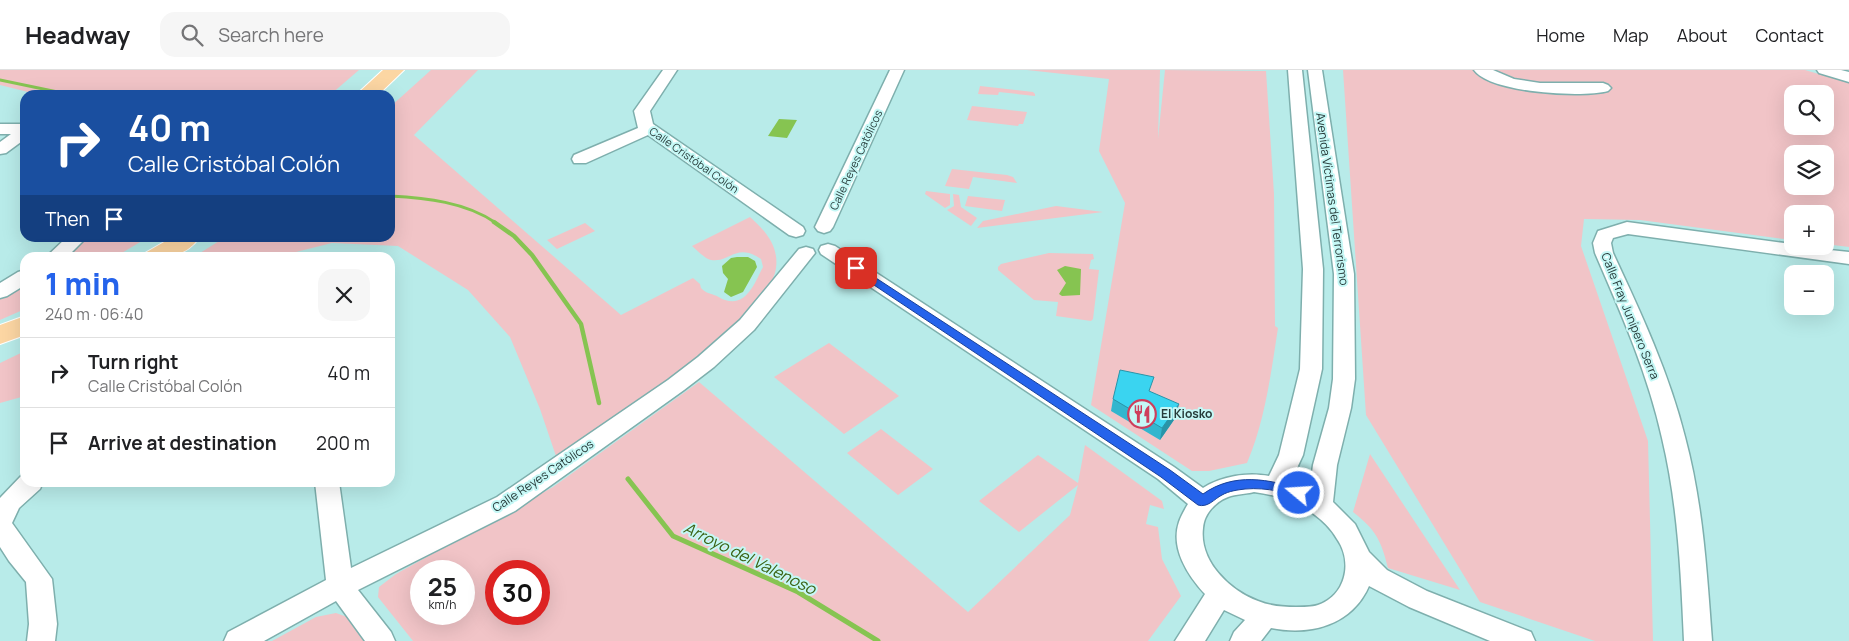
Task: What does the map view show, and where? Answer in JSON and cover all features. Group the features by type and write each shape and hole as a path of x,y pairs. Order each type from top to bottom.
{"main road":[{"path":"372,90 394,70"},
{"path":"164,252 180,242"},
{"path":"0,335 20,327"}],"street":[{"name":"Calle Cristóbal Colón","path":"670,70 642,110 645,126 796,231"},
{"name":"Calle Reyes Católicos","path":"824,227 895,93 897,70"},
{"name":"Avenida Víctimas del Terrorismo","path":"1276,486 1291,455 1311,369 1314,269 1295,70"},
{"name":"Avenida Víctimas del Terrorismo","path":"1315,70 1344,274 1344,379 1340,408 1325,466 1320,505"},
{"path":"1481,70 1501,80 1527,86 1551,89 1603,88"},
{"path":"1824,70 1849,77"},
{"path":"0,129 20,131"},
{"path":"580,159 649,129"},
{"path":"0,149 20,135"},
{"path":"817,252 833,246 836,237 834,233 824,227 809,226 791,235 790,244 794,249 817,252 1166,473 1203,502"},
{"name":"Calle Fray Junípero Serra","path":"1698,641 1692,538 1674,438 1655,375 1604,253 1602,243 1604,235 1627,228 1849,258"},
{"path":"61,252 72,242"},
{"name":"Calle Reyes Católicos","path":"238,641 340,586 506,504 706,362 747,325 817,252"},
{"path":"0,292 20,279"},
{"path":"1254,484 1276,486 1299,493 1320,505 1338,521 1351,539 1358,558 1359,577 1351,595 1337,609 1316,618 1291,620 1265,616 1241,606 1220,592 1203,574 1192,554 1189,534 1193,516 1203,502 1217,491 1234,486 1254,484"},
{"path":"26,487 10,502 0,524 18,554 39,579 43,624 41,641"},
{"path":"328,487 340,586 381,641"},
{"path":"1358,558 1378,578 1418,599 1521,641"},
{"path":"1351,595 1378,591 1418,599"},
{"path":"1189,641 1203,623 1220,592"},
{"path":"1244,641 1265,616"}],"shaded area":[{"path":"0,70 359,70 336,90 20,90 0,85"},
{"path":"431,70 478,70 414,135 621,315 693,278 704,291 724,300 733,301 745,297 763,267 761,259 745,252 723,259 711,260 692,246 750,217 767,235 774,249 776,264 773,279 761,297 741,318 676,376 558,462 540,409 510,337 468,290 398,246 332,243 296,252 202,252 218,242 395,242 395,102"},
{"path":"1027,70 1160,70 1158,139 1165,70 1266,71 1274,194 1275,326 1278,328 1263,414 1247,463 1209,471 1192,471 1091,405 1125,203 1099,151 1109,79"},
{"path":"1343,70 1805,70 1849,83 1849,247 1834,245 1834,205 1784,205 1784,239 1640,220 1584,219 1581,246 1648,441 1653,641 1595,641 1480,602 1366,415"},
{"path":"980,86 1033,92 1035,96 999,92 998,95 978,94"},
{"path":"972,106 1027,112 1023,124 1018,126 967,120"},
{"path":"779,119 797,120 787,138 768,136"},
{"path":"952,169 1007,175 1013,177 1017,183 973,177 969,189 945,186"},
{"path":"926,191 950,194 950,205 945,208 925,194"},
{"path":"953,194 959,195 961,207 977,218 971,226 947,210 954,206"},
{"path":"968,196 1005,200 1002,211 965,206"},
{"path":"1056,206 1103,212 977,228 983,221"},
{"path":"585,223 595,231 557,249 547,240"},
{"path":"81,242 140,242 123,252 70,252"},
{"path":"1049,253 1093,254 1094,259 1091,260 1089,269 1099,270 1093,319 1091,321 1056,316 1058,302 1034,300 998,270 1001,264"},
{"path":"748,257 755,261 757,267 743,292 731,297 724,292 728,279 723,273 722,266 731,258"},
{"path":"1065,266 1081,269 1080,295 1062,296 1059,294 1066,283 1057,270"},
{"path":"20,285 20,311 0,320 0,299"},
{"path":"829,343 899,396 844,434 774,377"},
{"path":"20,353 20,397 0,403 0,363"},
{"path":"699,382 968,612 1070,515 1078,485 1019,532 979,501 1038,455 1078,483 1085,445 1162,501 1164,509 1150,505 1146,524 1158,527 1162,559 1181,596 1148,641 413,641 378,597 379,587 410,566 410,625 475,625 475,560 421,560 553,487"},
{"path":"881,429 933,469 898,495 847,453"},
{"path":"1370,454 1460,590 1388,568 1383,550 1376,536 1367,524 1353,512"},
{"path":"336,613 350,618 367,641 272,641 316,617"}],"building":[{"path":"1120,370 1154,377 1149,391 1179,404 1162,428 1113,399"}],"waterway":[{"name":"Arroyo del Valenoso","path":"0,80 48,90"},
{"name":"Arroyo del Valenoso","path":"395,196 445,202 472,210 496,223"},
{"name":"Arroyo del Valenoso","path":"494,222 514,236 532,255 581,324 599,403"},
{"name":"Arroyo del Valenoso","path":"628,479 673,536 798,592 878,641"}],"place":[{"name":"El Kiosko","path":"1142,414"}],"route":[{"path":"856,268 1166,473 1203,502 1217,491 1234,486 1254,484 1276,486 1299,493"}]}
